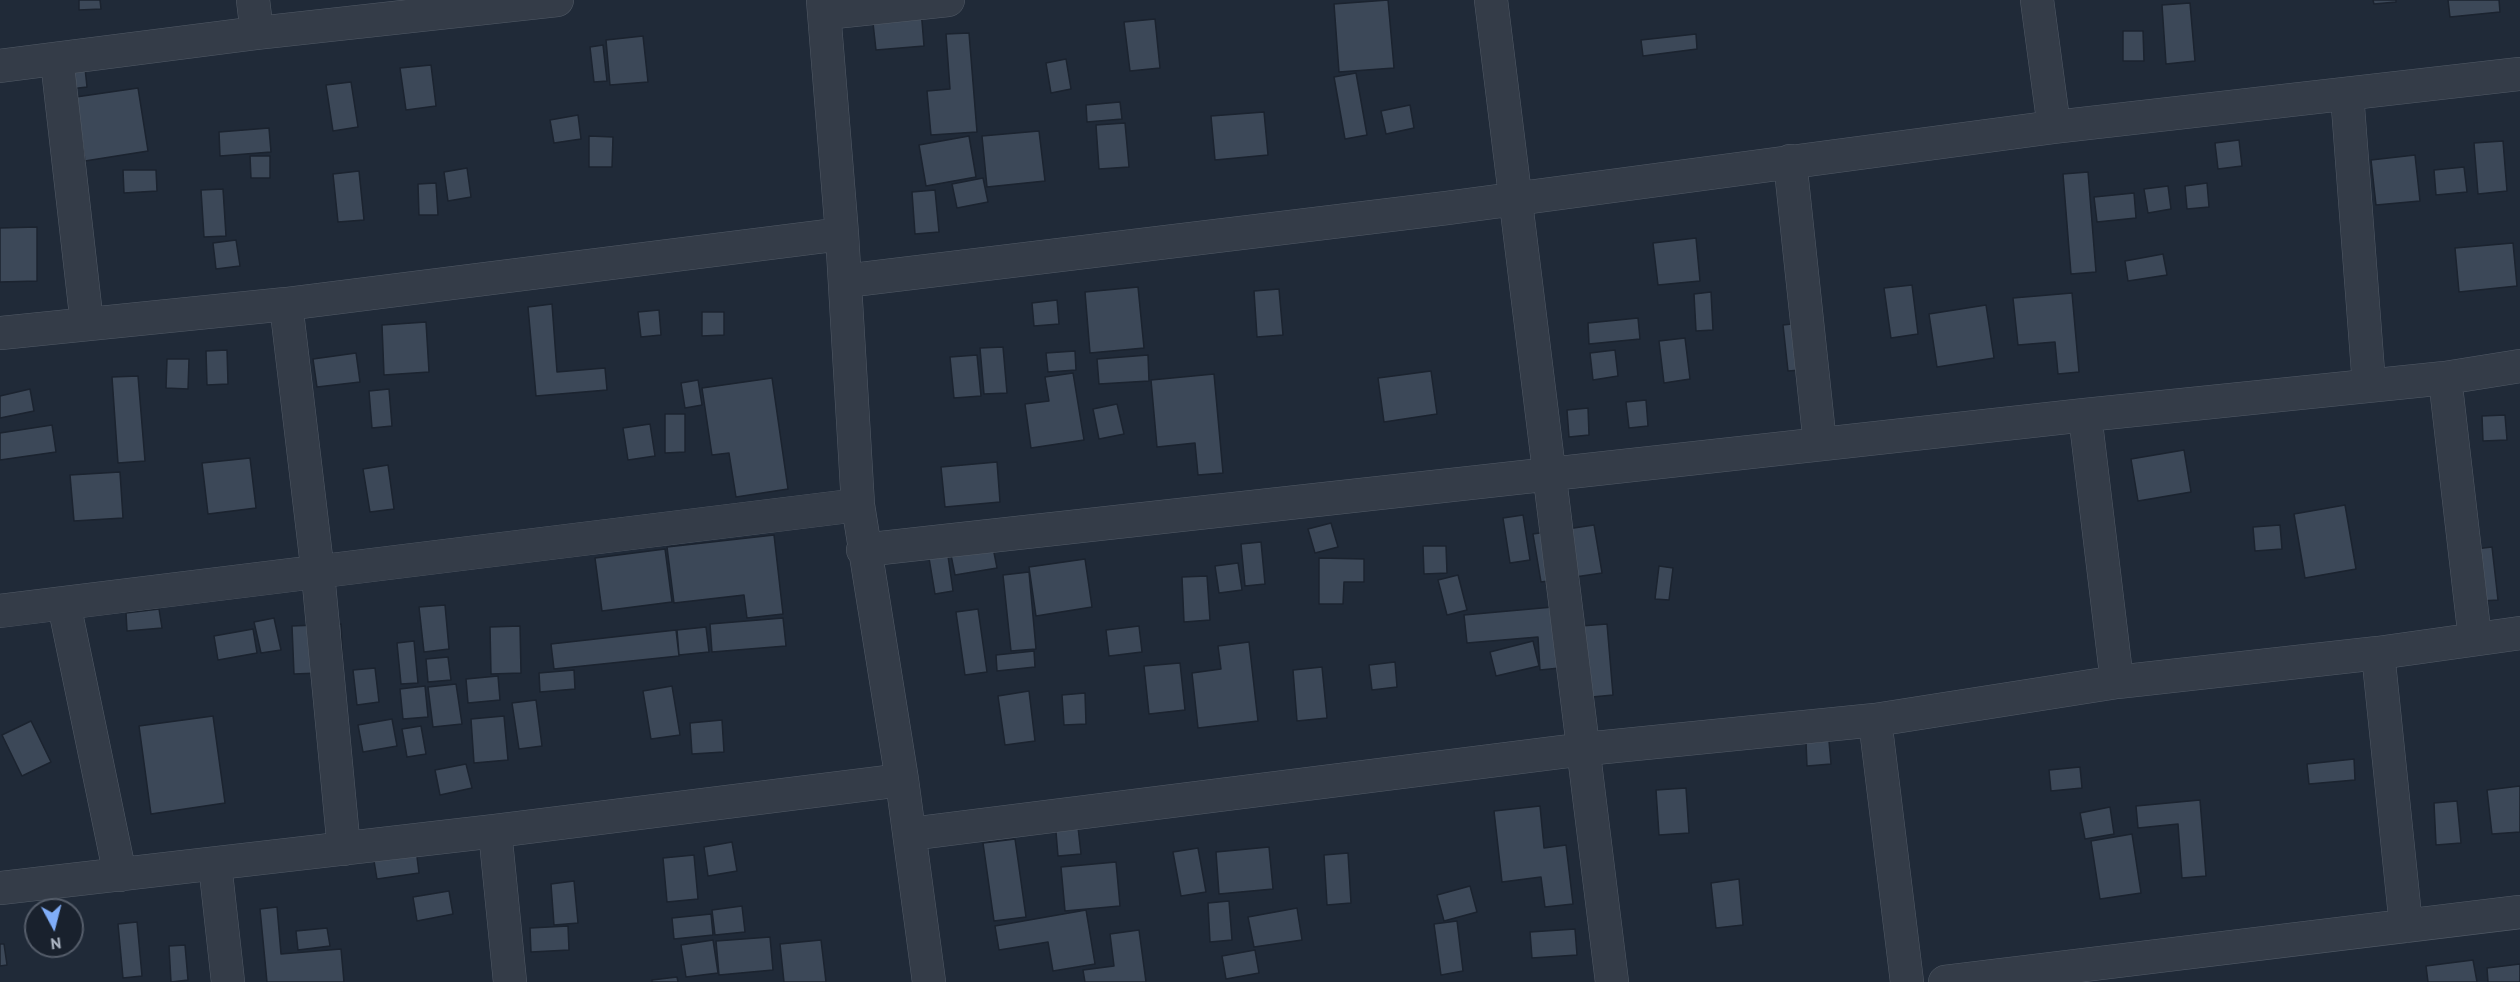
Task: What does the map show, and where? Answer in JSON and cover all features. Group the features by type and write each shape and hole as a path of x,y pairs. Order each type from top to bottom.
{"street":[{"path":"253,0 257,33"},
{"path":"0,66 257,33 557,0"},
{"path":"929,982 902,780 863,550 858,505 842,234 824,7 948,0"},
{"path":"1491,0 1612,982"},
{"path":"2037,0 2054,127"},
{"path":"57,60 87,324"},
{"path":"845,281 1447,208 1516,196 2054,127 2520,74"},
{"path":"2347,94 2369,385"},
{"path":"1790,161 1820,444"},
{"path":"0,333 286,304 842,234"},
{"path":"286,304 318,574 344,849"},
{"path":"863,550 2085,415 2445,378 2520,366"},
{"path":"2445,378 2475,639"},
{"path":"2085,415 2117,682"},
{"path":"0,611 318,574 858,505"},
{"path":"64,604 120,875"},
{"path":"910,834 1585,749 1875,720 2117,682 2378,653 2520,633"},
{"path":"2378,653 2406,926"},
{"path":"1875,720 1907,982"},
{"path":"0,888 495,831 902,780"},
{"path":"495,831 510,982"},
{"path":"215,864 228,982"},
{"path":"1945,982 2163,968 2406,926 2520,912"}],"building":[{"path":"79,0 100,0 101,9 79,10"},
{"path":"1388,0 1394,68 1339,72 1334,4"},
{"path":"2373,0 2396,0 2396,2 2374,4"},
{"path":"2448,0 2499,0 2500,12 2450,17"},
{"path":"2190,3 2195,61 2166,64 2162,5"},
{"path":"921,9 924,46 876,50 872,14"},
{"path":"1155,19 1160,68 1130,71 1124,22"},
{"path":"2123,31 2143,31 2144,61 2123,61"},
{"path":"969,33 977,132 931,135 927,91 950,89 946,34"},
{"path":"1696,34 1697,49 1643,56 1641,40"},
{"path":"643,36 648,82 610,85 606,40"},
{"path":"603,45 607,81 594,82 590,47"},
{"path":"1066,59 1071,89 1051,93 1046,63"},
{"path":"431,65 436,106 406,110 400,68"},
{"path":"85,68 87,87 62,90 60,71"},
{"path":"1356,73 1367,135 1345,139 1334,77"},
{"path":"351,82 358,127 333,131 326,85"},
{"path":"138,88 148,151 85,161 76,97"},
{"path":"1120,102 1122,119 1087,122 1086,105"},
{"path":"1410,105 1414,128 1386,134 1381,111"},
{"path":"1264,112 1268,155 1215,160 1211,116"},
{"path":"578,115 581,139 554,143 550,120"},
{"path":"1125,123 1129,167 1099,169 1096,125"},
{"path":"269,128 271,152 220,156 219,132"},
{"path":"1039,131 1045,181 987,187 982,136"},
{"path":"589,136 613,137 612,167 589,167"},
{"path":"969,136 976,177 926,186 919,145"},
{"path":"2239,140 2242,166 2218,169 2215,143"},
{"path":"2503,141 2507,191 2478,194 2474,143"},
{"path":"2415,155 2420,201 2376,205 2371,160"},
{"path":"250,156 270,156 270,178 251,178"},
{"path":"2464,167 2467,192 2436,195 2434,170"},
{"path":"467,168 471,197 448,201 444,172"},
{"path":"123,170 156,170 157,191 124,193"},
{"path":"359,171 364,220 338,222 333,174"},
{"path":"2088,172 2096,272 2071,274 2063,174"},
{"path":"983,178 988,202 957,208 952,184"},
{"path":"436,183 438,215 419,215 418,184"},
{"path":"2207,183 2209,207 2187,209 2185,186"},
{"path":"2168,186 2171,209 2148,213 2144,189"},
{"path":"223,189 226,236 204,237 201,190"},
{"path":"935,190 939,232 915,234 912,192"},
{"path":"2134,193 2136,218 2097,222 2094,197"},
{"path":"37,227 37,281 0,282 0,228"},
{"path":"1696,238 1700,281 1658,285 1653,243"},
{"path":"236,240 240,266 216,269 213,243"},
{"path":"2513,243 2517,286 2459,292 2455,248"},
{"path":"2163,254 2167,275 2128,281 2125,261"},
{"path":"1912,285 1918,334 1891,338 1884,288"},
{"path":"1138,287 1144,348 1090,353 1085,292"},
{"path":"1279,289 1283,335 1257,337 1254,291"},
{"path":"1711,292 1713,330 1696,331 1694,294"},
{"path":"2072,293 2079,372 2058,374 2055,342 2018,345 2013,298"},
{"path":"1057,300 1059,324 1034,326 1032,303"},
{"path":"552,304 557,372 605,368 607,390 536,396 528,307"},
{"path":"1986,305 1994,358 1937,367 1929,314"},
{"path":"659,310 661,335 641,337 638,312"},
{"path":"702,312 724,312 724,335 702,336"},
{"path":"1638,318 1640,339 1589,344 1588,323"},
{"path":"426,322 429,372 384,375 382,325"},
{"path":"1810,322 1815,369 1788,371 1783,325"},
{"path":"1685,338 1690,379 1664,383 1659,341"},
{"path":"1003,347 1007,393 984,394 980,348"},
{"path":"227,350 228,384 207,385 206,351"},
{"path":"1615,350 1618,376 1593,380 1590,353"},
{"path":"1075,351 1076,370 1048,372 1046,353"},
{"path":"356,353 360,382 317,387 313,359"},
{"path":"977,355 981,396 954,398 950,357"},
{"path":"1148,355 1149,381 1099,384 1097,359"},
{"path":"167,359 189,359 188,389 166,388"},
{"path":"1431,371 1437,414 1384,422 1378,378"},
{"path":"1073,373 1084,440 1031,448 1025,404 1049,401 1045,377"},
{"path":"1214,374 1223,473 1198,475 1195,443 1157,447 1151,380"},
{"path":"138,376 145,461 118,463 112,377"},
{"path":"772,378 788,489 736,497 729,453 712,455 702,388"},
{"path":"698,380 702,405 685,408 681,383"},
{"path":"30,389 34,411 0,418 0,396"},
{"path":"389,389 392,426 372,428 369,391"},
{"path":"1646,400 1648,426 1629,428 1626,402"},
{"path":"1117,404 1124,434 1099,439 1093,409"},
{"path":"1588,408 1589,435 1569,437 1567,410"},
{"path":"665,414 685,414 685,452 665,453"},
{"path":"2505,415 2507,440 2483,441 2482,416"},
{"path":"650,424 655,456 628,460 623,428"},
{"path":"52,425 56,452 0,460 0,433"},
{"path":"2184,450 2191,492 2138,501 2131,459"},
{"path":"250,458 256,508 208,514 202,463"},
{"path":"997,462 1000,502 945,507 941,467"},
{"path":"388,465 394,509 370,512 363,469"},
{"path":"120,472 123,518 74,521 70,475"},
{"path":"2345,505 2356,569 2305,578 2294,514"},
{"path":"1523,515 1530,560 1510,563 1503,518"},
{"path":"1331,523 1338,547 1315,553 1308,529"},
{"path":"1594,525 1602,573 1541,582 1533,534"},
{"path":"2280,525 2282,549 2255,551 2253,527"},
{"path":"774,535 783,614 747,618 744,595 674,603 667,547"},
{"path":"992,542 997,568 955,575 950,550"},
{"path":"1261,542 1265,584 1245,586 1241,544"},
{"path":"1423,546 1446,546 1447,573 1424,574"},
{"path":"2492,547 2498,600 2481,601 2475,549"},
{"path":"665,549 672,602 602,611 595,558"},
{"path":"947,549 953,591 935,594 928,552"},
{"path":"1319,558 1364,559 1364,582 1344,582 1343,604 1319,604"},
{"path":"1085,559 1092,607 1036,616 1029,567"},
{"path":"1238,563 1242,590 1219,593 1215,566"},
{"path":"1659,566 1673,568 1669,600 1655,599"},
{"path":"1029,572 1036,649 1011,651 1003,575"},
{"path":"1458,575 1467,610 1447,615 1438,580"},
{"path":"1207,576 1210,620 1184,622 1182,577"},
{"path":"445,605 449,649 424,652 419,607"},
{"path":"1553,607 1555,628 1607,624 1613,695 1592,697 1589,665 1540,670 1538,637 1467,643 1464,615"},
{"path":"159,609 162,628 127,631 126,613"},
{"path":"978,609 987,672 965,675 956,612"},
{"path":"274,618 281,650 261,653 254,622"},
{"path":"783,618 786,646 712,652 710,624"},
{"path":"341,624 343,672 294,674 292,626"},
{"path":"520,626 521,673 491,674 490,627"},
{"path":"1139,626 1142,652 1109,656 1106,630"},
{"path":"706,627 709,652 679,655 677,630"},
{"path":"253,629 257,653 218,660 214,636"},
{"path":"676,630 679,656 554,669 551,644"},
{"path":"414,641 418,683 401,684 397,643"},
{"path":"1533,641 1539,666 1496,676 1490,652"},
{"path":"1249,642 1258,721 1198,728 1192,673 1221,669 1218,646"},
{"path":"1034,651 1035,667 997,671 996,655"},
{"path":"448,657 451,680 428,682 426,659"},
{"path":"1395,662 1397,687 1372,690 1369,665"},
{"path":"1180,663 1185,710 1149,714 1144,666"},
{"path":"1322,667 1327,718 1297,721 1293,670"},
{"path":"375,668 379,702 357,705 353,670"},
{"path":"574,670 575,689 540,692 539,673"},
{"path":"498,676 500,700 468,703 466,679"},
{"path":"456,684 462,724 433,727 428,687"},
{"path":"425,686 428,717 403,719 400,689"},
{"path":"672,686 680,735 651,739 643,691"},
{"path":"1029,691 1035,741 1005,745 998,696"},
{"path":"1085,693 1086,724 1064,725 1062,695"},
{"path":"536,700 542,746 519,749 512,703"},
{"path":"213,716 225,803 151,814 139,726"},
{"path":"504,716 508,760 474,763 471,719"},
{"path":"392,719 397,746 363,752 358,725"},
{"path":"722,720 724,752 692,754 690,723"},
{"path":"31,721 51,762 22,776 2,735"},
{"path":"421,726 426,754 407,757 402,729"},
{"path":"1829,741 1831,764 1807,766 1806,742"},
{"path":"2354,759 2355,780 2309,784 2307,764"},
{"path":"466,764 472,788 440,795 435,770"},
{"path":"2080,767 2082,788 2051,791 2049,770"},
{"path":"2520,786 2520,832 2492,834 2487,790"},
{"path":"1686,788 1689,833 1659,835 1656,790"},
{"path":"2200,800 2206,876 2182,878 2178,824 2138,828 2136,806"},
{"path":"2457,801 2461,843 2436,845 2434,803"},
{"path":"1540,806 1544,848 1566,845 1573,904 1545,907 1541,877 1502,882 1494,811"},
{"path":"2110,807 2114,834 2085,839 2080,813"},
{"path":"1077,818 1081,854 1058,856 1055,820"},
{"path":"2132,834 2141,893 2100,899 2091,841"},
{"path":"1015,839 1026,917 994,921 983,843"},
{"path":"732,842 737,871 708,876 704,847"},
{"path":"1269,847 1273,889 1219,894 1216,852"},
{"path":"1198,848 1206,892 1181,896 1173,852"},
{"path":"416,849 419,873 377,879 373,855"},
{"path":"1348,853 1351,903 1327,905 1324,855"},
{"path":"694,855 698,899 667,902 663,858"},
{"path":"1116,862 1120,906 1065,911 1061,867"},
{"path":"1739,879 1743,925 1716,928 1711,883"},
{"path":"574,881 578,923 554,925 551,884"},
{"path":"1470,886 1477,912 1444,921 1437,895"},
{"path":"449,891 453,914 417,921 413,897"},
{"path":"1229,901 1232,940 1210,942 1208,903"},
{"path":"742,906 745,932 715,935 712,910"},
{"path":"277,907 281,954 341,949 344,982 267,982 260,909"},
{"path":"1297,908 1302,940 1254,947 1248,917"},
{"path":"1086,910 1095,964 1053,971 1048,942 999,950 995,926"},
{"path":"711,914 713,935 674,939 672,918"},
{"path":"1457,921 1463,971 1441,975 1434,924"},
{"path":"137,922 142,976 123,978 118,924"},
{"path":"568,926 569,950 531,952 530,928"},
{"path":"327,928 330,946 298,950 296,931"},
{"path":"1575,929 1577,955 1532,958 1530,932"},
{"path":"1139,930 1146,982 1085,982 1083,970 1114,966 1110,934"},
{"path":"770,937 773,970 719,975 716,941"},
{"path":"713,940 718,973 686,977 681,945"},
{"path":"821,940 826,982 784,982 780,944"},
{"path":"0,944 4,944 7,965 0,966"},
{"path":"185,945 188,980 171,982 169,946"},
{"path":"1255,950 1259,973 1226,979 1222,956"},
{"path":"2473,960 2477,982 2428,982 2426,966"},
{"path":"2520,964 2520,982 2488,982 2487,968"},
{"path":"677,977 678,982 652,982 652,980"}]}
